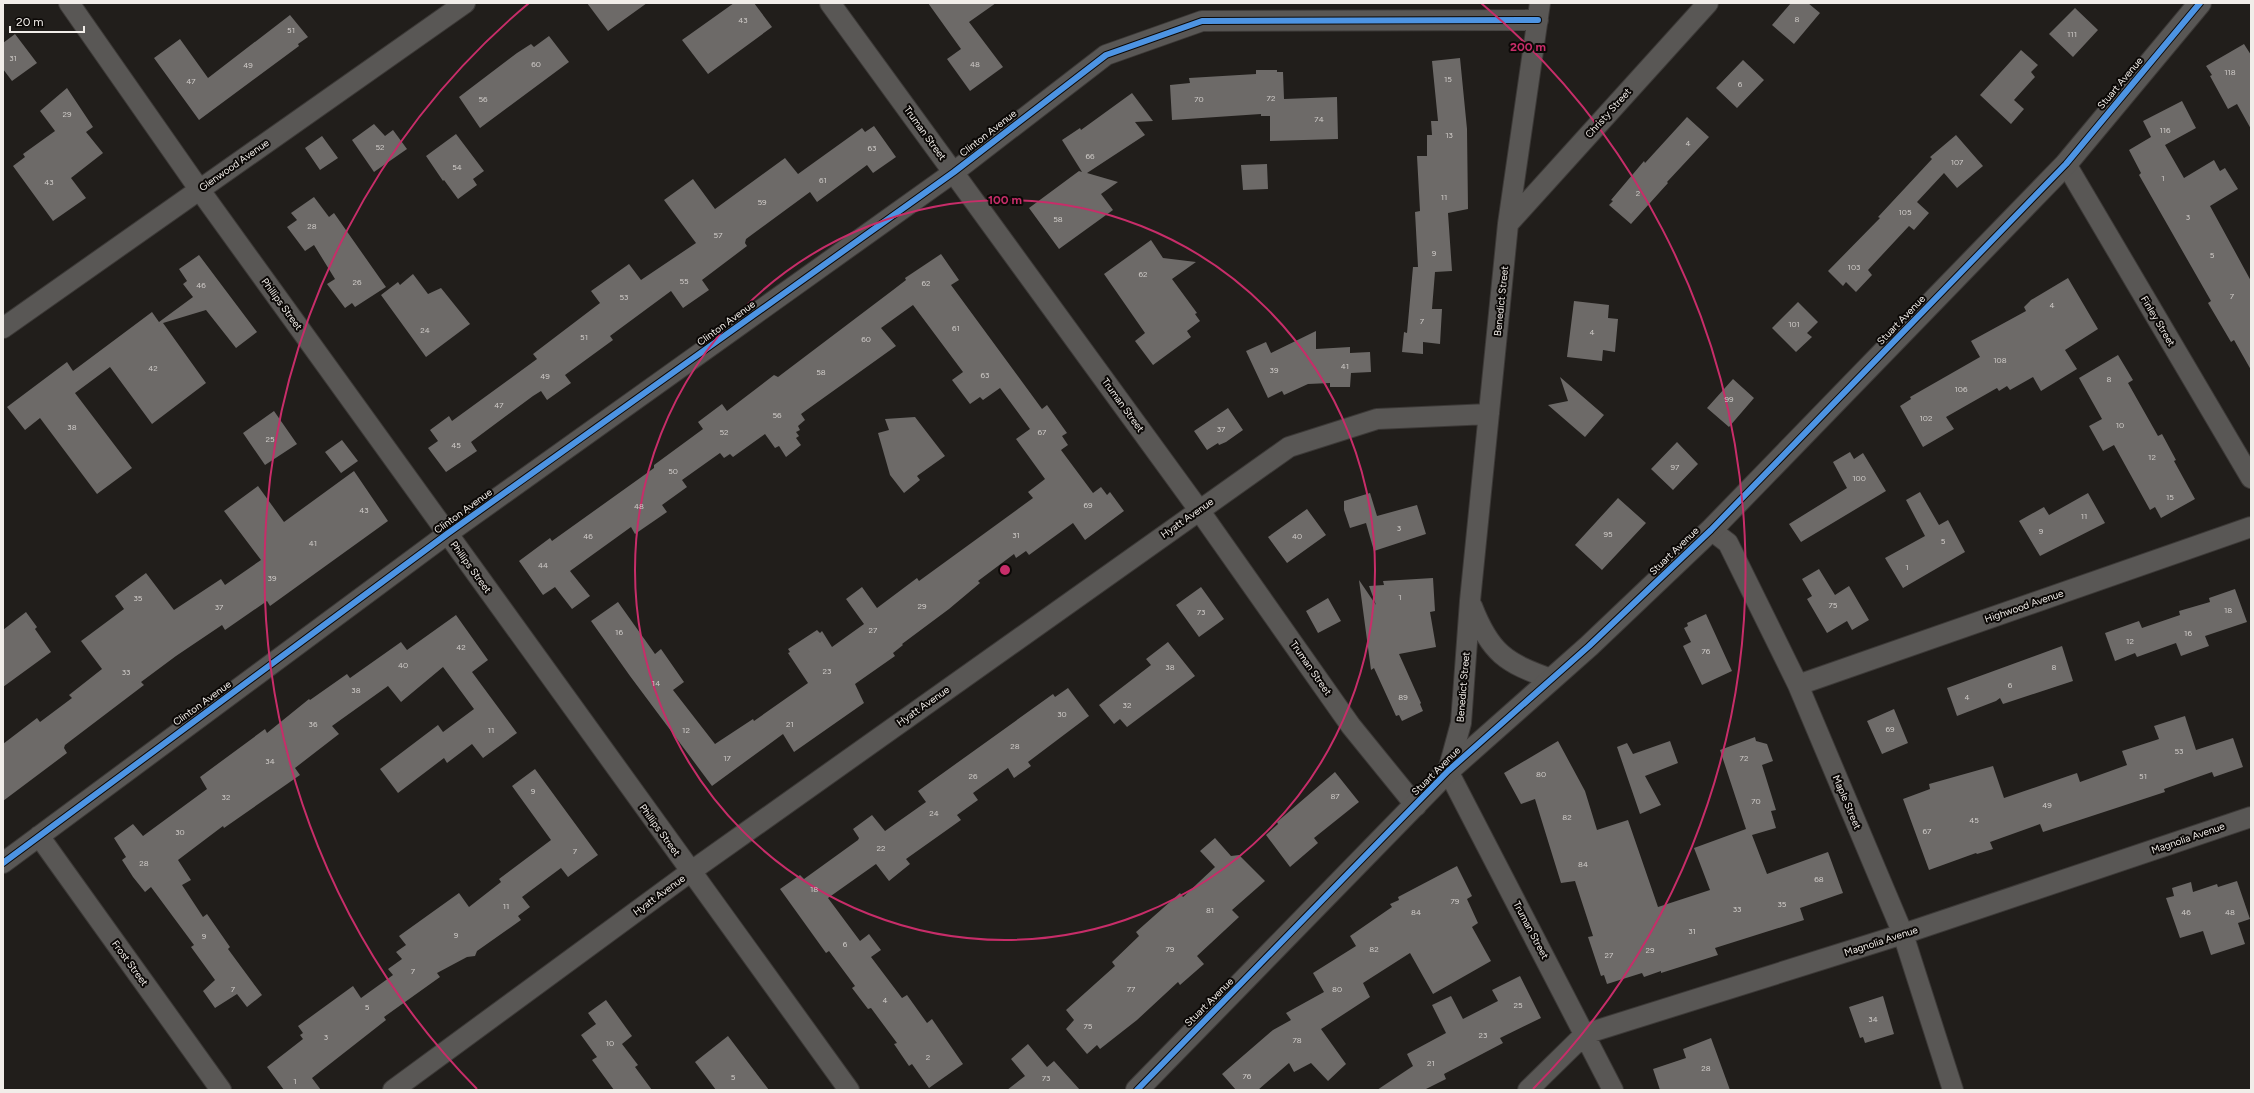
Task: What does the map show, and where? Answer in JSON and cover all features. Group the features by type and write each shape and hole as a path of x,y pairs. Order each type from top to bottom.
{"street":[{"name":"Phillips Street","path":"69,3 199,189 690,872 849,1090"},
{"name":"Glenwood Avenue","path":"3,328 466,3"},
{"name":"Truman Street","path":"830,3 1199,510 1351,726 1416,806"},
{"name":"Christy Street","path":"1508,224 1708,3"},
{"name":"Stuart Avenue","path":"1137,1090 1416,806 1448,771 1551,679 1711,530 2066,164 2200,3"},
{"name":"Clinton Avenue","path":"3,863 447,534 954,172 1106,55 1202,21 1539,11"},
{"name":"Benedict Street","path":"1448,771 1461,723 1470,601 1508,224 1539,11"},
{"name":"Finley Street","path":"2066,164 2251,478"},
{"name":"Hyatt Avenue","path":"393,1090 690,872 1289,447 1376,420 1489,414"},
{"name":"Highwood Avenue","path":"1798,684 2251,527"},
{"name":"Maple Street","path":"1711,530 1728,543 1798,684 1903,934 1953,1090"},
{"name":"Benedict Street","path":"1470,601 1480,627 1496,650 1508,661 1520,668 1551,679"},
{"name":"Truman Street","path":"1448,771 1613,1090"},
{"name":"Magnolia Avenue","path":"1528,1090 1585,1034 1903,934 2251,817"},
{"name":"Frost Street","path":"39,836 221,1090"}],"building":[{"path":"587,3 647,3 608,31"},
{"path":"734,3 754,3 772,27 708,74 682,40"},
{"path":"928,3 996,3 969,22 1003,67 970,91 947,59 961,49"},
{"path":"1791,3 1808,3 1820,13 1794,44 1772,25"},
{"path":"2075,8 2098,30 2073,57 2049,34"},
{"path":"290,15 308,37 298,44 299,46 199,120 154,58 180,39 208,78"},
{"path":"15,34 37,63 12,81 3,69 3,43"},
{"path":"549,36 569,62 480,128 459,97 517,53 531,44 534,47"},
{"path":"2244,44 2251,55 2251,129 2237,104 2228,109 2210,76 2212,75 2206,66"},
{"path":"2021,50 2038,65 2031,72 2035,77 2014,100 2024,109 2011,124 1980,95"},
{"path":"1460,58 1467,129 1468,209 1448,213 1452,271 1435,272 1432,309 1442,309 1440,344 1423,342 1423,354 1402,352 1404,332 1407,333 1413,267 1418,267 1415,212 1420,211 1417,156 1427,156 1427,135 1432,135 1431,121 1438,121 1432,61"},
{"path":"1743,60 1764,80 1737,108 1716,88"},
{"path":"1256,70 1277,70 1277,72 1283,72 1284,99 1337,97 1338,139 1270,141 1270,116 1261,116 1261,114 1172,120 1170,85 1190,83 1189,78 1256,74"},
{"path":"67,88 93,127 86,132 103,153 71,178 86,198 53,221 13,166 25,157 23,154 55,131 40,111"},
{"path":"1132,93 1153,121 1135,122 1145,135 1087,173 1118,182 1101,194 1113,210 1059,249 1029,208 1079,171 1082,172 1062,140 1080,128 1081,130"},
{"path":"2182,101 2196,128 2165,145 2184,178 2214,160 2220,171 2225,168 2238,189 2210,206 2251,281 2251,370 2234,340 2231,342 2208,303 2211,301 2139,175 2141,173 2129,150 2151,137 2143,121"},
{"path":"1687,117 1709,137 1667,182 1668,183 1631,224 1609,205 1613,201 1611,200 1644,161 1645,163"},
{"path":"374,124 385,136 393,130 407,149 374,172 352,140"},
{"path":"874,126 896,157 873,173 867,165 817,202 810,192 746,239 745,243 747,246 702,280 709,290 683,308 671,291 610,336 613,340 565,375 571,383 547,400 541,391 533,396 471,442 477,451 446,472 428,448 438,441 430,430 449,416 452,421 537,359 533,354 600,303 591,291 629,264 641,280 696,243 664,200 693,179 715,209 785,158 798,174 862,128 865,132"},
{"path":"456,134 484,171 473,179 477,185 458,199 444,180 443,181 426,156"},
{"path":"1956,135 1983,166 1957,188 1944,173 1917,202 1929,213 1914,230 1909,226 1868,270 1872,275 1856,292 1846,282 1843,286 1828,271 1880,218 1878,217 1932,159 1930,157"},
{"path":"322,136 338,158 320,170 305,148"},
{"path":"1267,164 1268,189 1243,190 1241,165"},
{"path":"314,197 329,217 334,213 386,287 355,307 352,303 345,308 327,284 335,279 314,245 305,251 287,227 297,220 291,213"},
{"path":"1151,240 1163,258 1196,262 1172,279 1197,313 1195,314 1200,321 1187,331 1191,337 1153,365 1135,341 1145,333 1104,274"},
{"path":"941,254 959,280 951,285 1042,409 1047,405 1067,433 1062,436 1068,445 1061,450 1093,493 1101,487 1107,495 1110,492 1124,511 1085,540 1073,523 1029,555 1026,551 1016,558 1014,554 978,581 980,583 949,609 902,644 903,645 893,653 895,656 855,684 864,703 794,752 783,734 712,786 591,621 618,602 655,654 661,649 684,682 673,690 715,744 753,719 754,721 808,683 788,653 790,652 788,649 817,630 820,633 822,631 832,647 864,624 846,599 862,587 877,608 917,578 919,581 1033,498 1028,492 1045,479 1016,439 1030,429 1000,388 983,400 980,397 970,404 952,380 963,372 913,305 881,328 896,346 801,414 805,420 798,426 800,430 796,432 799,436 796,438 801,445 786,457 779,446 775,448 765,434 733,457 730,454 724,458 720,453 682,480 687,487 662,505 667,512 635,534 631,527 570,571 590,596 572,609 555,587 543,595 519,561 550,538 552,541 654,468 654,465 703,429 698,422 722,404 727,411 774,375 778,377 906,280 905,278"},
{"path":"199,255 257,332 236,348 206,310 163,323 206,383 152,424 110,367 75,393 132,468 97,494 40,418 25,430 7,407 67,362 73,371 152,312 159,322 193,297 183,284 187,281 179,269"},
{"path":"413,274 428,294 441,288 470,324 426,357 381,295 398,282 400,285"},
{"path":"2068,278 2098,329 2065,350 2077,369 2041,391 2033,377 2010,390 2007,386 1999,391 1997,388 1946,417 1954,429 1923,447 1900,406 1911,399 1910,397 1980,357 1971,341 2026,311 2024,307 2031,300"},
{"path":"1574,301 1609,305 1608,318 1618,319 1615,352 1603,350 1602,361 1567,357"},
{"path":"1798,302 1818,322 1807,333 1812,337 1796,352 1772,328"},
{"path":"1316,331 1316,349 1350,347 1350,353 1370,352 1371,372 1351,373 1350,387 1330,387 1330,383 1308,384 1284,395 1282,391 1268,398 1246,351 1266,342 1271,353"},
{"path":"2118,355 2133,380 2128,383 2158,436 2162,434 2176,460 2174,461 2195,499 2161,518 2155,507 2150,510 2114,445 2103,451 2089,426 2102,419 2079,378"},
{"path":"1560,377 1604,415 1585,437 1548,405 1568,401"},
{"path":"1733,379 1754,398 1729,427 1707,408"},
{"path":"1228,408 1243,430 1226,442 1219,445 1218,443 1207,450 1194,431"},
{"path":"274,411 297,444 265,465 243,433"},
{"path":"915,417 945,456 917,476 920,480 904,493 890,475 878,433 889,430 885,419"},
{"path":"342,440 358,461 341,473 325,452"},
{"path":"1677,442 1698,464 1673,490 1651,469"},
{"path":"1850,452 1854,459 1863,453 1886,491 1801,542 1789,524 1847,488 1833,462"},
{"path":"354,471 388,521 270,606 267,601 225,630 222,625 176,656 141,682 144,685 65,745 64,748 67,753 3,801 3,744 37,718 40,722 72,698 69,695 102,669 81,641 124,609 115,596 146,573 174,610 221,579 225,585 261,560 224,511 258,486 284,522"},
{"path":"1920,492 1939,525 1948,520 1965,552 1903,588 1885,558 1925,536 1906,500"},
{"path":"1370,493 1377,516 1417,505 1426,534 1374,551 1366,523 1350,528 1344,510 1344,501"},
{"path":"2088,493 2105,523 2040,556 2019,521 2044,507 2049,515"},
{"path":"1618,498 1646,523 1602,570 1575,545"},
{"path":"1307,509 1326,535 1287,563 1268,537"},
{"path":"1819,569 1835,595 1849,586 1869,620 1852,630 1847,621 1827,633 1807,599 1812,596 1802,579"},
{"path":"1433,578 1435,611 1430,612 1436,647 1399,654 1421,703 1420,704 1423,711 1402,721 1399,715 1396,716 1374,668 1371,670 1359,580 1376,605 1369,586 1384,585 1383,581"},
{"path":"1201,587 1224,619 1199,637 1176,605"},
{"path":"2235,589 2247,622 2205,636 2209,646 2181,656 2176,643 2137,657 2135,653 2115,661 2105,633 2139,621 2142,628 2180,615 2179,611 2210,602 2209,598"},
{"path":"1328,598 1341,621 1318,633 1306,611"},
{"path":"26,612 37,627 35,629 51,652 3,687 3,630"},
{"path":"1706,614 1732,671 1702,685 1683,646 1691,642 1684,628 1688,626 1687,623"},
{"path":"456,615 488,660 472,672 517,733 483,758 472,744 447,763 444,758 398,793 380,769 438,725 443,732 474,709 443,667 401,702 388,686 332,726 339,734 295,768 300,775 224,828 223,826 178,860 191,880 182,885 203,917 207,914 230,947 228,949 262,995 247,1007 237,994 215,1008 203,991 215,980 191,947 194,945 151,887 145,892 133,877 122,860 126,857 114,838 133,824 143,836 207,789 200,777 265,729 267,733 309,699 310,700 347,674 350,678 401,642 407,650"},
{"path":"1168,642 1195,676 1127,727 1120,719 1114,724 1099,705 1151,665 1146,659"},
{"path":"2062,646 2073,681 2003,704 2000,698 1996,701 1957,716 1947,688"},
{"path":"1068,688 1089,716 1028,762 1031,766 1014,778 1008,768 973,793 978,800 957,815 961,820 906,859 910,864 889,881 876,864 828,898 860,941 869,934 881,950 871,957 902,998 907,995 927,1023 932,1019 963,1064 929,1088 912,1064 909,1066 894,1044 897,1043 871,1008 868,1009 852,988 855,986 829,951 826,953 780,889 800,875 804,879 858,840 859,838 853,829 872,815 885,831 926,802 918,791 1053,694 1055,697"},
{"path":"1894,709 1908,743 1882,754 1867,721"},
{"path":"2185,716 2196,750 2233,738 2243,767 2214,777 2212,772 2164,789 2165,792 2043,832 2040,824 1990,842 1993,849 1977,854 1976,853 1929,870 1903,799 1930,789 1929,784 1993,766 2004,798 2077,773 2080,782 2127,765 2122,751 2159,739 2154,726"},
{"path":"1755,737 1756,741 1767,744 1773,761 1762,765 1776,810 1771,811 1776,828 1752,835 1767,874 1828,852 1843,893 1800,908 1804,920 1715,948 1718,955 1661,973 1661,971 1644,977 1642,973 1607,984 1604,975 1601,976 1588,937 1593,936 1575,881 1561,883 1535,799 1521,804 1504,773 1558,741 1585,791 1597,830 1628,820 1658,907 1710,890 1694,848 1746,829 1720,750"},
{"path":"1670,741 1678,763 1645,776 1661,805 1640,814 1617,747 1627,743 1633,754"},
{"path":"535,769 598,855 568,877 561,868 522,897 530,907 518,916 521,920 477,951 475,956 467,957 437,973 440,977 384,1017 386,1020 312,1078 321,1090 284,1090 267,1067 303,1039 300,1035 303,1033 298,1026 353,986 361,998 393,975 388,969 402,959 396,952 406,945 399,936 459,893 469,907 501,882 499,879 551,840 512,786"},
{"path":"1335,772 1359,802 1314,838 1318,843 1290,867 1266,835 1278,824 1277,822"},
{"path":"1215,838 1231,856 1239,855 1265,881 1232,910 1239,917 1197,956 1204,964 1180,985 1178,982 1137,1020 1100,1049 1097,1045 1087,1054 1066,1029 1074,1020 1066,1010 1115,966 1112,962 1139,936 1136,932 1180,893 1183,897 1215,867 1200,851"},
{"path":"1457,866 1472,896 1467,899 1478,923 1472,927 1491,961 1433,994 1410,953 1363,983 1370,997 1321,1029 1346,1064 1328,1081 1311,1063 1294,1072 1289,1063 1258,1090 1236,1090 1222,1074 1273,1030 1291,1020 1286,1013 1324,992 1313,973 1356,946 1350,936 1392,907 1390,904 1399,900 1398,897"},
{"path":"2237,881 2250,919 2238,923 2245,944 2211,955 2203,931 2180,938 2166,898 2174,896 2172,888 2191,882 2193,892 2217,884 2218,887"},
{"path":"1520,976 1541,1018 1500,1038 1503,1043 1444,1074 1446,1079 1424,1090 1377,1090 1413,1066 1407,1054 1446,1033 1432,1005 1451,996 1463,1019 1498,1001 1492,990"},
{"path":"1883,996 1894,1034 1865,1043 1863,1037 1860,1038 1849,1007"},
{"path":"606,1000 632,1036 622,1044 638,1065 635,1067 652,1090 614,1090 592,1060 597,1057 581,1035 596,1024 588,1013"},
{"path":"728,1036 769,1090 716,1090 695,1062"},
{"path":"1711,1038 1730,1090 1660,1090 1653,1069 1686,1058 1683,1049"},
{"path":"1028,1044 1047,1067 1054,1061 1080,1090 1007,1090 1025,1076 1011,1059"}],"cycle path":[{"path":"1137,1090 1448,771 1589,646 1711,530 2066,164 2200,3"},
{"path":"3,863 447,534 954,172 1106,55 1202,21 1538,20"}]}
